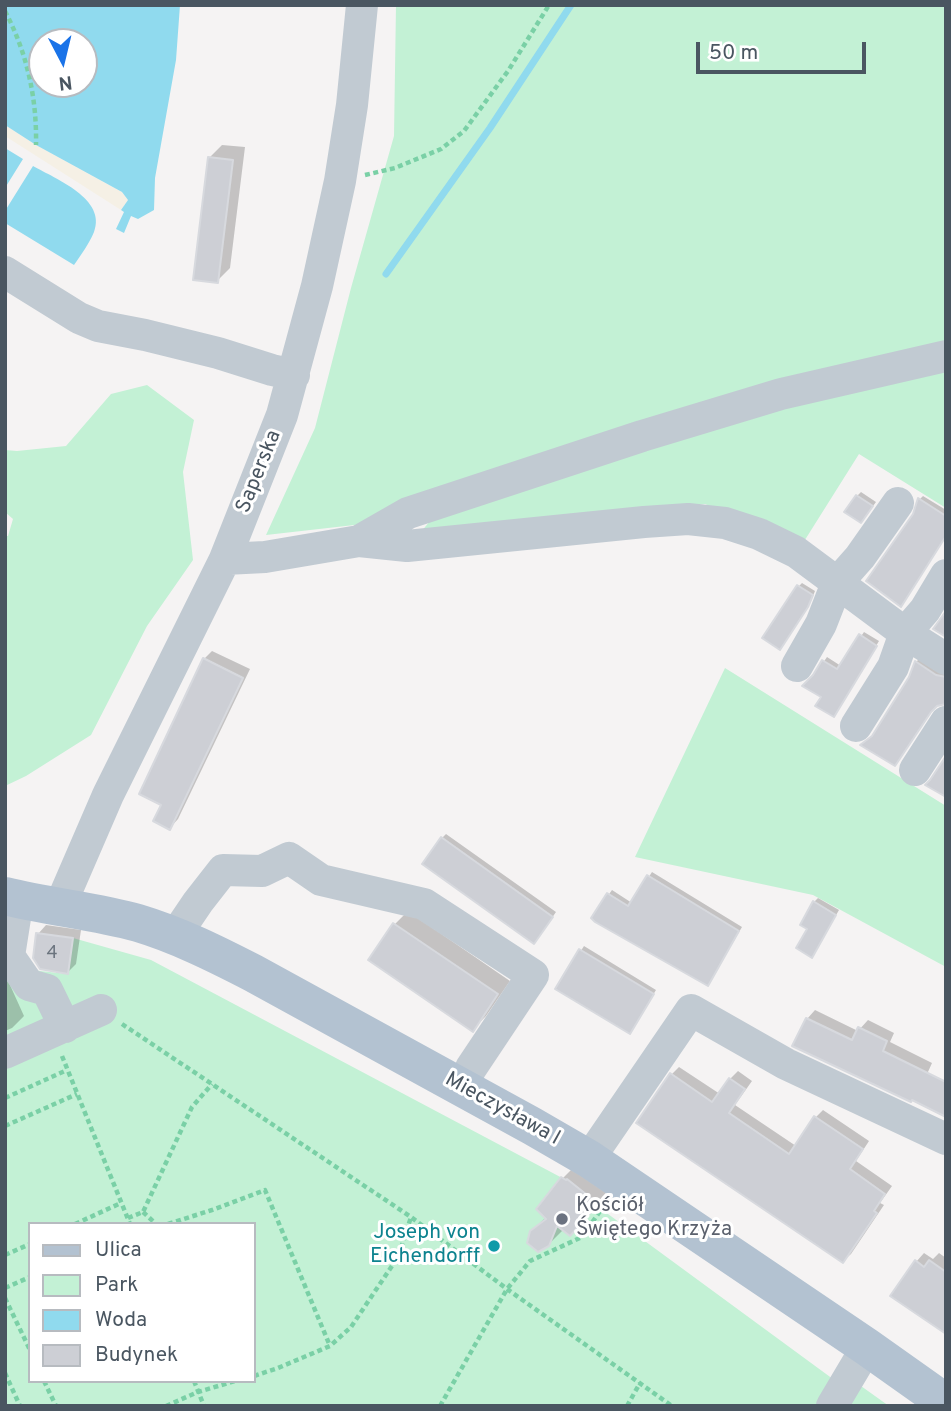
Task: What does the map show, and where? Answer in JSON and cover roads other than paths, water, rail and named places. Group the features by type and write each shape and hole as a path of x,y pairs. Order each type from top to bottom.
{"main road":[{"name":"Mieczysława I","path":"10,899 102,914 141,924 215,953 253,973 589,1159 946,1403"}],"street":[{"name":"Saperska","path":"60,906 108,795 225,559 282,415 317,286 340,181 352,105 362,5"},
{"path":"5,272 79,317 99,326 218,353 294,375"},
{"path":"359,541 408,513 642,436 781,394 946,356"},
{"path":"797,666 821,624 837,583 860,557 898,503"},
{"path":"225,559 265,557 359,541 407,546 631,523 688,519 725,523 759,534 796,552 905,633 946,659"},
{"path":"856,726 893,667 905,633 925,610 946,575"},
{"path":"915,771 946,722"},
{"path":"175,936 223,870 262,871 289,858 321,880 424,904 533,975 461,1087"},
{"path":"10,899 9,956 29,985 47,989 58,1029"},
{"path":"5,1053 101,1010"},
{"path":"589,1159 691,1010 786,1064 946,1139"},
{"path":"832,1406 867,1347"}],"water":[{"path":"5,5 180,5 176,60 155,178 154,210 138,219 131,216 124,233 116,229 124,212 121,210 128,200 122,192 5,125"},
{"path":"5,148 23,159 5,188"},
{"path":"33,166 77,192 93,210 96,220 94,232 74,265 5,223 5,211"}],"waterway":[{"path":"386,274 490,128 571,5"}],"place":[{"name":"Kościół Świętego Krzyża","path":"562,1219"},
{"name":"Joseph von Eichendorff","path":"494,1246"}]}
